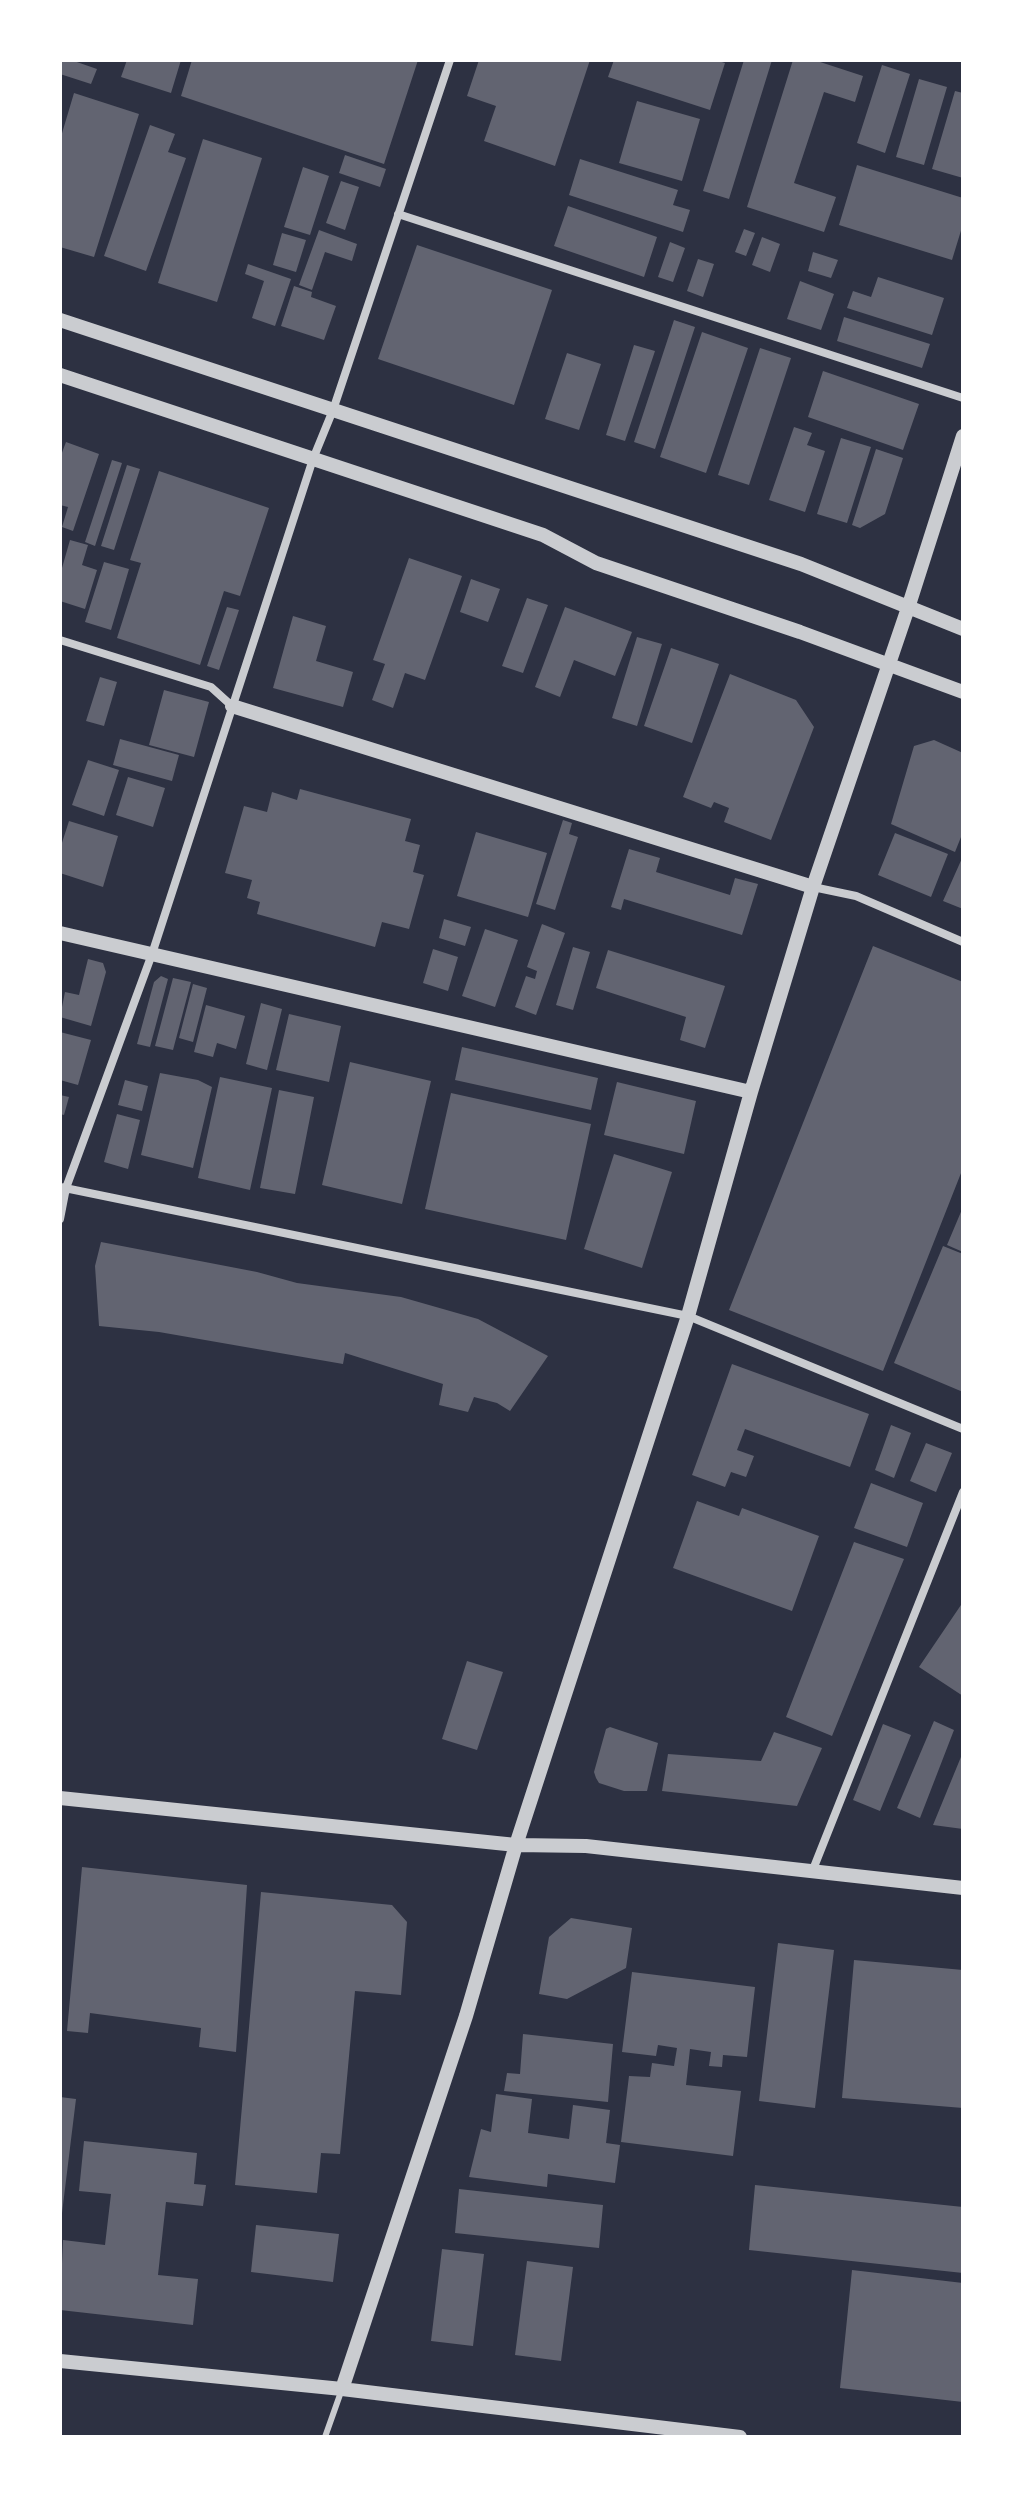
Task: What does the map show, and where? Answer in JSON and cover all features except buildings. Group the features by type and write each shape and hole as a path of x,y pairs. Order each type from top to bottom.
{"street":[{"path":"60,1219 63,1187 152,954 313,459 333,410 450,60"},
{"path":"398,214 963,398"},
{"path":"60,320 801,564 963,629"},
{"path":"60,375 543,535 596,563 963,692"},
{"path":"342,2389 466,2016 516,1845 688,1316 813,887 963,436"},
{"path":"60,640 211,687 232,706 813,887 856,896 963,942"},
{"path":"60,933 751,1092"},
{"path":"63,1187 688,1316 963,1429"},
{"path":"812,1872 963,1492"},
{"path":"60,1798 516,1845 586,1846 963,1888"},
{"path":"60,2361 342,2389 740,2437"}],"lane":[{"path":"325,2437 342,2389"}]}
